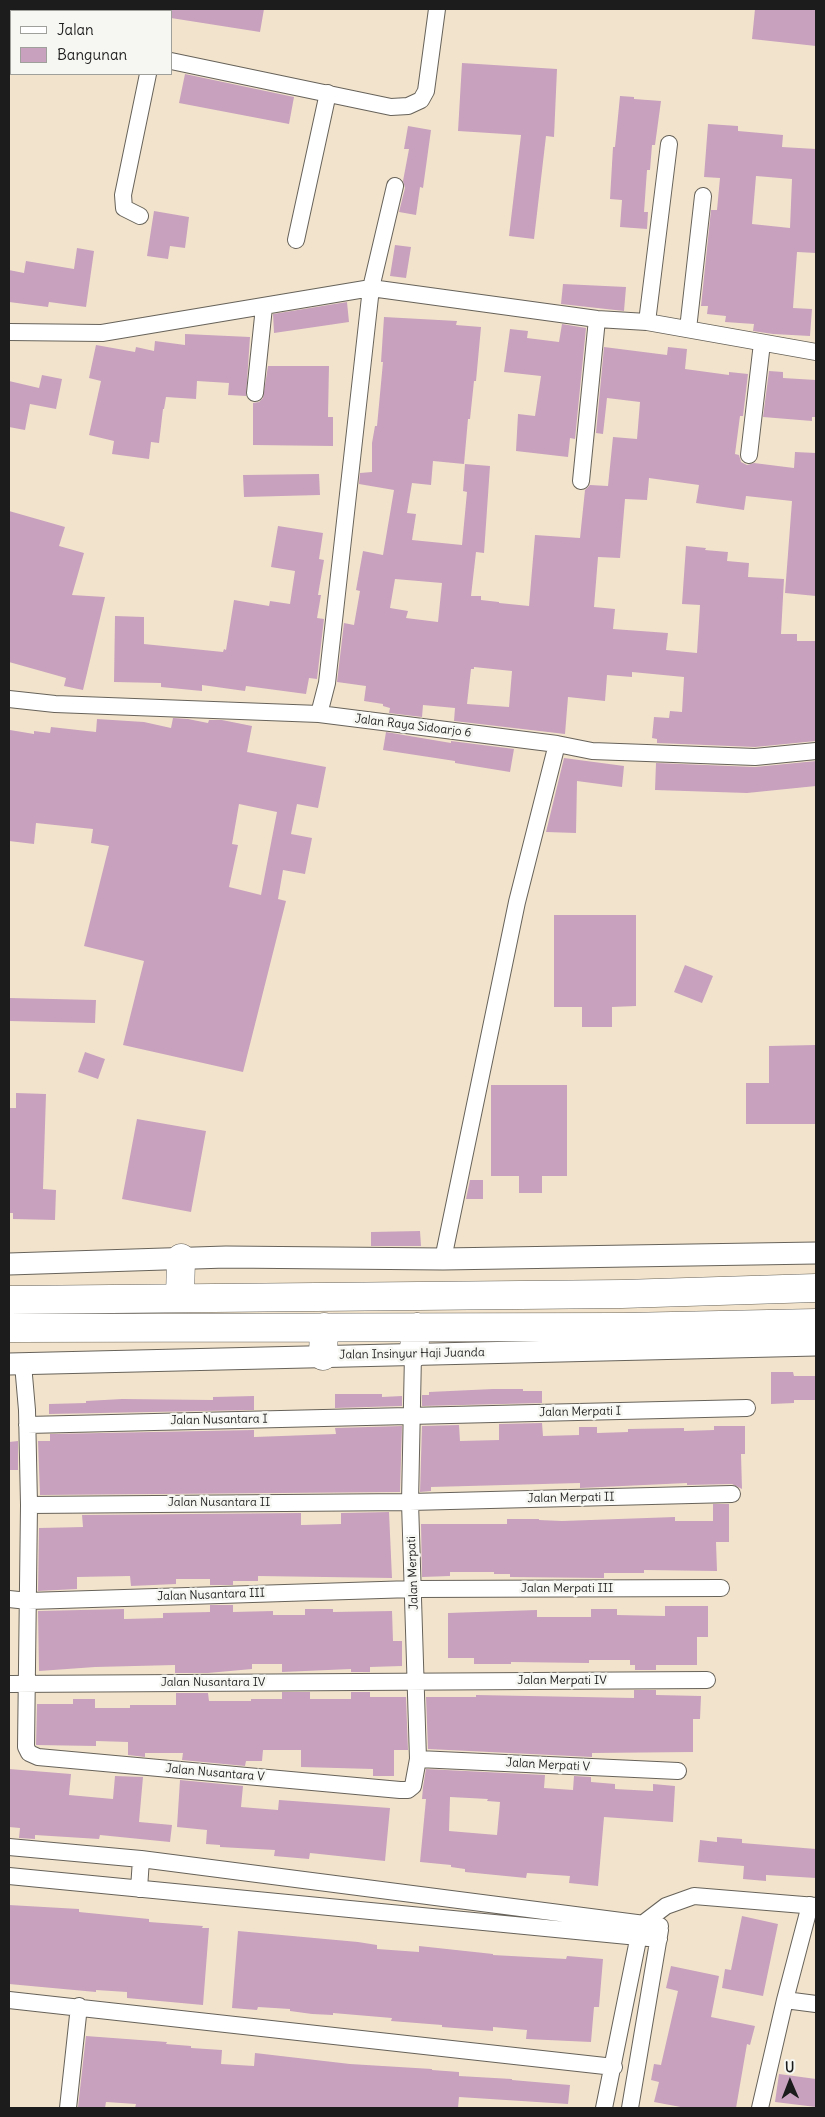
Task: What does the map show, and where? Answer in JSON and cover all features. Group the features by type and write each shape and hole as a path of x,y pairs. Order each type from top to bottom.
{"highway":[{"path":"180,1298 182,1258"},
{"path":"17,1328 16,1300 622,1294 816,1288"},
{"name":"Jalan Insinyur Haji Juanda","path":"17,1328 624,1327 816,1323"},
{"path":"323,1356 324,1327"},
{"path":"413,1354 417,1327"}],"street":[{"path":"172,61 391,107 408,106 421,100 426,91 437,9"},
{"path":"140,216 124,208 123,195 148,75"},
{"path":"296,240 328,93"},
{"path":"648,322 669,144"},
{"path":"319,714 327,683 371,288 395,186"},
{"path":"688,329 703,196"},
{"path":"9,332 102,333 371,288 597,319 648,322 816,352"},
{"path":"255,393 264,307"},
{"path":"581,481 597,319"},
{"path":"749,456 762,343"},
{"name":"Jalan Raya Sidoarjo 6","path":"9,699 55,704 319,714 557,744 592,751 755,758 816,751"},
{"path":"443,1259 517,902 557,744"},
{"path":"9,1264 182,1258 443,1259 816,1253"},
{"name":"Jalan Insinyur Haji Juanda","path":"16,1364 816,1345"},
{"name":"Jalan Merpati","path":"408,1790 415,1781 418,1759 410,1502 413,1354"},
{"path":"16,1364 27,1425 29,1505 28,1684"},
{"name":"Jalan Merpati I","path":"412,1416 747,1408"},
{"name":"Jalan Nusantara I","path":"27,1425 412,1416"},
{"name":"Jalan Merpati II","path":"410,1502 732,1494"},
{"name":"Jalan Nusantara II","path":"29,1505 410,1502"},
{"name":"Jalan Merpati III","path":"413,1589 721,1588"},
{"name":"Jalan Nusantara III","path":"9,1599 28,1601 413,1589"},
{"name":"Jalan Merpati IV","path":"417,1682 707,1680"},
{"name":"Jalan Nusantara IV","path":"9,1684 417,1682"},
{"name":"Jalan Nusantara V","path":"28,1684 26,1747 29,1753 38,1757 408,1790"},
{"name":"Jalan Merpati V","path":"418,1759 678,1771"},
{"path":"9,1847 142,1860 640,1931 659,1925"},
{"path":"139,1889 142,1860"},
{"path":"9,1876 139,1889 640,1931 659,1925 684,1898 694,1896 813,1905 785,2000 760,2108"},
{"path":"630,2108 659,1925"},
{"path":"604,2108 614,2067 640,1931"},
{"path":"9,2000 79,2006 614,2067"},
{"path":"785,2000 816,2004"},
{"path":"68,2108 79,2006"}],"building":[{"path":"264,9 260,32 172,18 171,10"},
{"path":"755,9 816,9 816,46 752,39"},
{"path":"462,63 557,69 554,137 546,136 534,239 509,236 521,135 458,131"},
{"path":"185,74 294,97 289,124 179,103"},
{"path":"620,96 661,101 655,145 652,145 650,170 647,170 644,212 648,212 647,229 620,227 622,200 610,199 613,147 615,147"},
{"path":"708,124 738,126 738,131 783,135 782,147 816,149 816,253 797,252 793,308 812,309 810,336 753,331 754,324 725,322 726,316 707,314 708,306 701,306 711,210 717,210 720,178 704,177","holes":["756,176 792,179 790,228 752,224"]},
{"path":"408,126 431,130 423,188 420,187 416,215 399,212 405,188 403,181 409,149 404,149"},
{"path":"154,211 189,217 185,248 170,246 168,259 147,256"},
{"path":"395,245 411,247 406,278 390,276"},
{"path":"77,248 94,251 86,307 49,302 48,307 9,302 9,270 24,273 26,261 74,269"},
{"path":"563,284 626,287 624,311 561,304"},
{"path":"347,302 349,322 274,333 273,314"},
{"path":"384,317 457,321 456,325 481,327 476,381 474,381 470,419 468,419 464,464 433,461 431,485 412,483 407,513 416,514 412,540 462,545 467,492 463,491 465,464 490,466 484,553 476,552 471,596 481,596 481,600 529,606 535,535 580,538 585,490 590,485 608,486 613,437 637,439 640,402 607,398 603,434 596,433 604,347 667,355 668,347 687,349 685,369 729,375 729,372 748,374 743,416 740,416 735,454 739,455 741,462 747,465 754,463 794,468 795,452 816,453 816,596 785,593 792,501 746,496 744,510 696,503 699,485 649,478 647,500 625,499 620,558 598,557 594,607 615,609 613,629 668,633 666,650 697,653 700,605 682,604 686,546 728,552 727,561 749,563 748,577 784,579 781,634 797,634 797,641 816,641 816,741 755,747 657,743 657,739 652,738 654,717 669,718 670,711 682,712 684,677 632,672 632,677 607,675 605,701 568,697 565,734 454,721 455,708 423,705 422,717 389,713 390,708 383,706 383,704 364,701 366,686 337,682 344,623 354,625 360,591 356,590 363,551 383,555 394,490 359,484 360,473 372,472 372,443 375,426 377,426 383,362 381,362","holes":["395,579 442,583 438,622 406,618 408,611 390,608","474,667 512,671 509,707 467,704 471,669 474,669"]},
{"path":"562,324 586,328 575,439 570,438 568,457 516,451 518,414 535,416 541,376 504,372 510,329 528,331 527,338 559,342"},
{"path":"185,334 250,337 246,396 228,395 229,383 197,381 196,399 166,397 159,443 151,442 149,459 112,454 114,441 89,435 101,381 89,378 96,345 135,352 136,347 154,351 155,341 185,345"},
{"path":"268,366 329,366 328,417 333,417 333,446 253,445 253,403 259,402 263,398"},
{"path":"769,371 783,372 783,378 816,380 816,417 812,417 812,421 763,417"},
{"path":"42,375 62,379 56,409 30,404 25,430 9,427 9,381 39,388"},
{"path":"319,474 320,495 244,497 243,475"},
{"path":"9,511 65,527 59,546 84,553 72,595 105,597 83,690 64,686 66,678 9,662"},
{"path":"278,526 323,533 319,559 324,560 318,595 321,595 317,618 324,619 317,679 309,678 306,694 246,686 245,691 202,685 202,691 161,687 161,683 114,682 115,616 144,617 144,644 223,652 224,649 226,650 234,600 269,606 270,601 290,604 295,571 271,567"},
{"path":"173,718 208,723 209,720 222,720 252,726 247,752 326,767 318,808 297,804 291,834 312,838 305,874 283,870 278,899 286,901 243,1072 123,1045 144,961 84,946 109,846 91,843 93,829 36,823 34,844 9,841 10,730 34,734 34,731 50,733 51,727 96,732 97,719 144,722 171,728","holes":["239,804 277,812 261,895 229,887 238,845 232,844"]},
{"path":"386,732 451,743 451,741 514,749 510,772 383,750"},
{"path":"564,758 624,766 622,787 577,781 576,833 546,832"},
{"path":"816,761 816,786 747,793 655,790 656,763 755,767"},
{"path":"554,915 636,915 636,1006 612,1007 612,1027 582,1027 582,1007 554,1007"},
{"path":"685,965 713,976 702,1003 674,992"},
{"path":"10,998 96,1000 95,1023 9,1021"},
{"path":"816,1045 816,1124 746,1124 746,1083 769,1083 769,1046"},
{"path":"85,1052 105,1059 98,1079 78,1072"},
{"path":"491,1085 567,1085 567,1176 542,1176 542,1193 519,1193 519,1176 491,1176"},
{"path":"16,1093 46,1094 43,1189 56,1190 55,1220 13,1219 13,1213 9,1213 9,1108 16,1108"},
{"path":"137,1119 206,1131 191,1212 122,1199"},
{"path":"470,1180 483,1180 483,1199 466,1199"},
{"path":"420,1231 421,1246 371,1246 371,1232"},
{"path":"771,1372 793,1372 794,1376 815,1376 815,1400 794,1400 794,1403 771,1404"},
{"path":"493,1389 542,1391 542,1403 422,1406 422,1395 429,1395 429,1392"},
{"path":"335,1394 382,1394 382,1397 402,1396 402,1406 335,1408"},
{"path":"254,1396 254,1410 49,1414 49,1404 86,1403 86,1401 122,1399 213,1400 213,1397"},
{"path":"542,1423 543,1436 579,1435 579,1427 597,1427 597,1433 628,1432 628,1429 684,1428 684,1431 714,1430 714,1426 745,1426 745,1454 741,1454 742,1489 732,1484 687,1485 687,1483 580,1488 580,1483 431,1487 431,1491 420,1492 422,1426 459,1425 460,1441 499,1440 499,1424"},
{"path":"402,1426 400,1492 40,1495 38,1441 50,1441 50,1434 254,1430 254,1437 336,1434 335,1428"},
{"path":"18,1441 18,1470 9,1470 9,1442"},
{"path":"713,1504 729,1504 729,1542 716,1542 717,1571 644,1570 644,1573 604,1573 604,1578 510,1577 510,1574 494,1574 494,1572 450,1572 450,1576 422,1577 421,1524 507,1524 507,1519 562,1521 675,1517 675,1521 713,1521"},
{"path":"389,1512 392,1578 258,1576 258,1581 233,1581 233,1585 210,1585 210,1579 176,1579 176,1584 131,1586 130,1576 77,1577 77,1589 38,1591 39,1528 83,1527 82,1515 301,1513 301,1525 341,1524 341,1513"},
{"path":"210,1605 233,1605 233,1612 273,1611 273,1615 305,1615 305,1609 333,1609 333,1612 392,1611 393,1641 402,1641 402,1666 370,1667 370,1672 351,1672 351,1669 282,1672 282,1664 252,1664 252,1669 208,1673 175,1673 175,1665 95,1667 39,1671 38,1611 124,1609 124,1619 163,1618 163,1613 210,1612"},
{"path":"665,1606 708,1606 708,1637 697,1637 697,1665 656,1665 656,1670 635,1670 635,1665 630,1665 630,1660 589,1660 589,1663 511,1662 511,1664 474,1664 474,1658 448,1658 448,1613 537,1610 537,1617 591,1617 591,1609 617,1609 617,1615 665,1616"},
{"path":"634,1690 656,1690 656,1695 701,1696 700,1719 693,1719 693,1752 592,1753 592,1757 428,1749 426,1697 476,1697 476,1695 634,1698"},
{"path":"282,1692 310,1692 310,1699 351,1699 351,1692 370,1692 370,1697 406,1697 408,1750 394,1750 394,1776 373,1776 373,1769 301,1767 301,1750 263,1750 262,1761 246,1761 245,1766 182,1760 183,1753 145,1753 145,1757 128,1755 128,1742 96,1741 96,1746 36,1745 37,1704 73,1704 73,1699 95,1699 95,1708 130,1708 130,1705 176,1705 176,1693 208,1693 209,1701 251,1701 251,1699 282,1699"},
{"path":"9,1769 71,1774 69,1795 113,1799 115,1776 143,1777 139,1822 172,1825 170,1842 100,1835 99,1839 35,1835 35,1839 19,1838 20,1828 9,1827"},
{"path":"426,1769 545,1775 544,1788 573,1790 574,1776 591,1777 591,1782 615,1784 615,1789 653,1791 653,1784 675,1786 673,1822 604,1817 598,1886 569,1883 570,1876 527,1873 526,1878 465,1872 465,1869 451,1867 451,1865 420,1862 426,1799 422,1799","holes":["450,1797 488,1799 487,1801 500,1802 497,1835 449,1831"]},
{"path":"180,1780 243,1786 241,1807 278,1810 279,1800 390,1808 385,1861 310,1853 309,1859 274,1856 275,1850 220,1847 220,1845 206,1844 207,1830 177,1827"},
{"path":"717,1837 742,1839 742,1843 816,1849 816,1878 766,1875 766,1881 743,1879 744,1866 698,1862 700,1840 717,1842"},
{"path":"9,1905 79,1909 79,1912 149,1919 149,1922 209,1928 203,2005 127,1998 127,1992 96,1990 96,1992 9,1984"},
{"path":"742,1916 778,1924 763,1996 722,1988 725,1969 731,1970"},
{"path":"238,1931 358,1942 377,1945 377,1949 419,1952 419,1946 493,1955 566,1959 567,1956 603,1959 599,2007 594,2007 591,2042 526,2039 527,2030 493,2027 493,2031 391,2021 392,2018 333,2013 333,2015 312,2014 290,2011 290,2009 258,2007 257,2010 232,2008"},
{"path":"671,1966 719,1976 711,2017 755,2026 750,2045 747,2044 736,2108 686,2108 654,2102 659,2082 651,2080 654,2064 661,2065 678,1991 666,1988"},
{"path":"86,2036 167,2042 166,2044 191,2046 191,2048 222,2050 221,2064 254,2066 255,2053 350,2064 459,2072 459,2076 570,2085 568,2104 459,2097 458,2108 135,2108 136,2104 106,2102 105,2108 78,2107"},
{"path":"779,2074 816,2079 816,2107 775,2102"}]}
